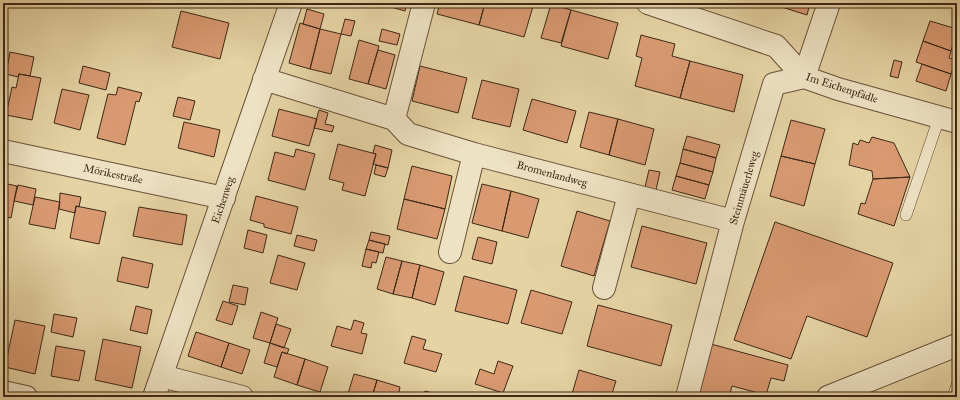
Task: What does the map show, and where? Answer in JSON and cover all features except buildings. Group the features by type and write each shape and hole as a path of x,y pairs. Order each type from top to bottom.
{"street":[{"name":"Eichenweg","path":"154,397 291,3"},
{"path":"394,119 424,3"},
{"name":"Im Eichenpfädle","path":"650,3 776,46 804,77 952,118"},
{"path":"804,77 829,3"},
{"name":"Steinmäuerleweg","path":"687,397 733,221 774,84 804,77"},
{"name":"Bromenlandweg","path":"264,79 394,119 408,134 474,154 733,221"},
{"name":"Mörikestraße","path":"3,151 224,198"},
{"path":"450,252 474,154"},
{"path":"604,288 629,195"},
{"path":"828,397 957,345"},
{"path":"162,376 242,397"},
{"path":"3,392 26,397"}],"lane":[{"path":"906,215 952,118"},
{"path":"952,397 957,386"}]}
